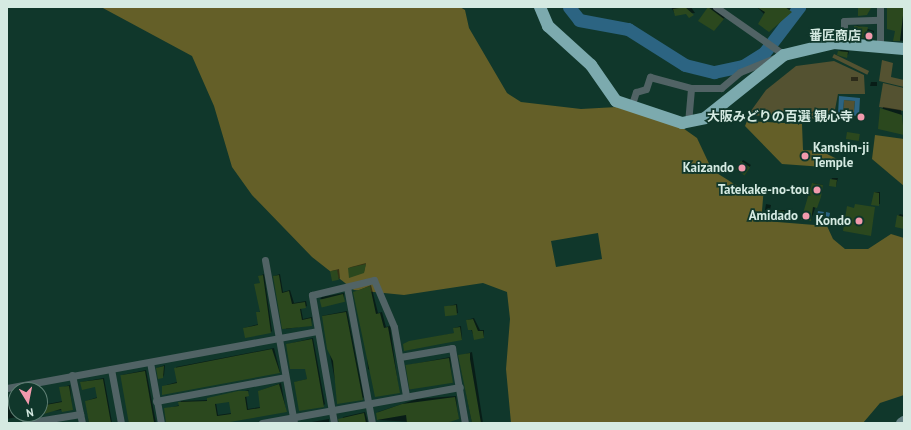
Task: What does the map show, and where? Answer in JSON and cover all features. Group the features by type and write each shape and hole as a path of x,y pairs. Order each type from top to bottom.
{"highway":[{"path":"540,7 548,26 591,65 610,96 632,107 688,123 705,118 724,105 779,52 844,43 880,45 904,49"}],"street":[{"path":"716,7 765,44 779,52"},
{"path":"880,7 880,45"},
{"path":"844,43 844,21 880,20"},
{"path":"632,107 636,92 646,89 650,77 691,88 721,88 752,66 779,52"},
{"path":"688,123 691,88"},
{"path":"265,260 294,420"},
{"path":"334,423 317,332 312,295 374,280 394,327 406,396"},
{"path":"347,287 372,423"},
{"path":"7,388 72,375 317,332"},
{"path":"400,357 452,348 460,387 465,423"},
{"path":"150,362 161,423"},
{"path":"111,369 121,423"},
{"path":"72,375 82,423"},
{"path":"156,401 285,377"},
{"path":"262,423 294,420 332,410 460,387"},
{"path":"25,423 80,414"}],"shaded area":[{"path":"101,7 460,7 465,10 469,28 507,93 521,102 581,109 617,107 680,126 697,138 712,170 739,187 764,186 762,211 765,221 827,226 833,239 845,249 868,249 891,234 904,238 904,395 880,403 863,423 511,423 506,369 510,319 507,292 483,283 404,295 354,290 312,257 252,195 232,167 214,106 192,56","holes":["598,233 602,259 556,267 551,241"]},
{"path":"834,54 869,71 867,75 832,58"},
{"path":"882,60 893,63 891,77 904,80 904,87 879,81"},
{"path":"834,61 864,75 865,94 838,94 833,120 748,115 766,90 796,66"},
{"path":"883,83 904,88 904,111 879,107"},
{"path":"844,100 855,101 854,112 843,111"},
{"path":"747,121 802,124 803,150 821,151 837,159 838,168 782,164 745,126"},
{"path":"875,135 904,139 904,186 872,159"}],"water":[{"path":"839,96 860,98 859,116 838,114","holes":["844,100 855,101 854,112 843,111"]},
{"path":"818,211 824,212 820,220 826,221 826,212 830,213 828,224 816,223"}],"building":[{"path":"685,7 694,15 689,18 686,14 675,16 673,9"},
{"path":"708,7 724,19 714,31 698,21"},
{"path":"757,7 785,7 792,12 769,32 758,24 765,12"},
{"path":"887,7 904,7 900,41 893,41 895,31 887,29"},
{"path":"858,8 871,8 867,15 858,16"},
{"path":"854,26 868,27 867,32 873,33 873,39 853,37"},
{"path":"838,51 848,52 847,58 837,55"},
{"path":"880,108 902,115 904,135 878,129"},
{"path":"847,132 860,134 859,141 846,139"},
{"name":"Kaizando","path":"741,161 750,167 745,175 735,169"},
{"path":"830,179 837,180 836,187 829,186"},
{"path":"812,183 823,185 821,197 817,208 813,207 811,221 801,220"},
{"path":"874,192 879,193 879,206 871,205"},
{"name":"Kondo","path":"855,204 875,207 871,236 843,231 847,206 854,208"},
{"path":"775,210 784,211 783,218 774,217"},
{"path":"897,215 904,217 904,229 895,227"},
{"path":"366,264 364,273 349,278 348,268"},
{"path":"337,270 339,280 332,281 330,271"},
{"path":"263,275 271,333 245,338 243,328 258,325 256,312 260,312 254,284 260,283 258,276"},
{"path":"279,275 282,293 289,291 292,304 305,302 306,308 300,309 302,320 311,318 312,326 282,329 273,276"},
{"path":"370,286 376,314 380,313 384,328 388,327 400,393 375,397 353,292"},
{"path":"343,294 345,302 322,308 320,300"},
{"path":"456,305 457,315 445,316 444,306"},
{"path":"346,312 363,400 337,404 333,361 327,349 322,316"},
{"path":"473,319 478,331 483,331 484,338 474,340 472,330 468,330 466,320"},
{"path":"460,327 462,340 404,351 403,344 409,341 454,333 453,328"},
{"path":"312,339 324,407 299,411 294,382 307,379 305,369 290,369 286,344"},
{"path":"272,349 280,373 162,395 162,386 177,383 174,368"},
{"path":"470,353 481,423 472,423 458,355"},
{"path":"449,358 453,383 409,390 406,365"},
{"path":"164,366 163,378 158,379 156,368"},
{"path":"145,371 154,423 129,423 120,375"},
{"path":"103,379 111,423 89,423 85,401 97,398 95,387 82,390 80,382"},
{"path":"279,384 287,412 224,423 166,423 164,408 179,406 178,402 207,401 207,398 238,391 248,391 249,396 245,397 247,410 260,408 258,391","holes":["229,402 231,414 217,416 215,404"]},
{"path":"69,386 73,410 62,412 61,409 48,413 48,405 62,402 59,387"},
{"path":"455,397 459,419 446,423 407,423 406,415 377,420 376,413 402,404"},
{"path":"364,413 366,423 339,423 338,419"}],"waterway":[{"path":"569,7 579,20 628,29 685,65 714,72 743,66 764,53 799,7"}],"place":[{"name":"番匠商店","path":"869,36"},
{"name":"大阪みどりの百選 観心寺","path":"861,117"},
{"name":"Kanshin-ji Temple","path":"805,156"},
{"name":"Kaizando","path":"742,168"},
{"name":"Tatekake-no-tou","path":"817,190"},
{"name":"Amidado","path":"806,216"},
{"name":"Kondo","path":"859,221"}]}
